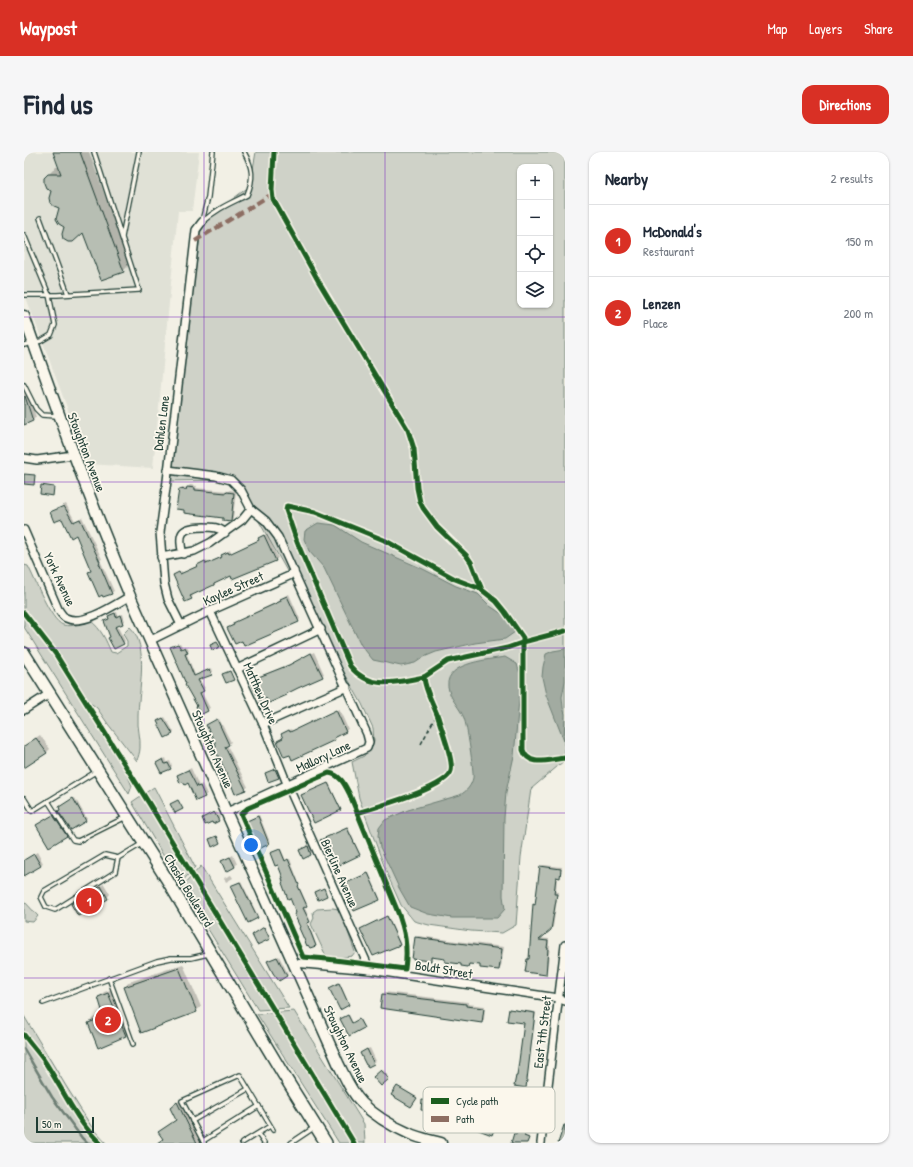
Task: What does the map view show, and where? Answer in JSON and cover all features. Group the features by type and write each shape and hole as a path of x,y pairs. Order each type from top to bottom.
{"main road":[{"name":"Chaska Boulevard","path":"24,653 144,842 326,1143"}],"street":[{"name":"Dahlen Lane","path":"181,625 168,599 164,583 160,532 196,230 202,222"},
{"name":"Stoughton Avenue","path":"24,316 28,344 59,416 100,524 130,596 151,640 338,1063 350,1086 361,1102 375,1114 409,1134 441,1143"},
{"path":"24,458 37,460 73,455"},
{"name":"Mallory Lane","path":"168,470 184,471 231,480 240,490 252,509 266,521 278,537 367,734 369,742 367,748 288,786"},
{"path":"161,557 194,551 210,543 242,520 252,509"},
{"path":"183,554 180,538 184,531 188,528 218,528 225,532"},
{"name":"York Avenue","path":"24,530 58,609 65,618 74,620 86,618 102,612 130,596"},
{"name":"Kaylee Street","path":"151,640 210,611 289,576 294,571"},
{"name":"Matthew Drive","path":"210,611 262,724 288,786"},
{"path":"237,669 320,629"},
{"path":"262,724 347,687"},
{"path":"24,710 49,694"},
{"path":"227,812 288,786"},
{"name":"Bierline Avenue","path":"288,786 370,970"},
{"name":"East 7th Street","path":"549,1087 562,999 565,945"},
{"name":"Boldt Street","path":"294,963 370,970 562,999"},
{"name":"East 7th Street","path":"541,1143 542,1133"}],"lane":[{"path":"24,295 138,290 94,152"},
{"path":"122,238 139,152"},
{"path":"202,222 208,197 213,152"},
{"path":"202,222 227,204 247,195 252,170 244,152"},
{"path":"40,218 68,294"},
{"path":"24,235 49,295 55,325 51,335 42,340 28,344"},
{"path":"24,385 36,409 42,415 59,416"},
{"path":"24,798 32,811 98,771"},
{"path":"48,801 73,840 78,841 127,817"},
{"path":"118,858 115,872 55,910 46,907 41,897 44,891 105,855 118,858 144,842"},
{"path":"44,1003 157,961 172,958 191,958 211,953"},
{"path":"109,978 133,1044"},
{"path":"258,1106 203,1142 182,1102 240,1075 273,1130"},
{"path":"192,1121 248,1089"},
{"path":"242,1143 270,1126"},
{"path":"291,1143 316,1126"},
{"path":"258,1134 264,1143"}],"path":[{"path":"434,707 439,721"},
{"path":"421,744 437,714"}],"shaded area":[{"path":"24,152 199,152 192,211 178,211 153,468 88,464 24,292"},
{"path":"256,152 565,152 565,760 531,789 521,857 516,925 502,933 471,931 429,925 414,921 401,905 387,874 359,798 352,762 364,756 374,741 373,728 362,704 252,509 231,480 167,481 202,222 250,186"},
{"path":"318,523 335,525 361,542 423,569 456,586 478,594 490,606 502,614 511,624 515,632 505,639 475,643 436,652 415,663 401,666 373,660 361,645 324,568 309,551 304,539 305,531"},
{"path":"24,565 28,566 48,608 58,622 66,626 91,621 100,631 111,652 116,653 127,646 127,641 123,634 130,627 136,635 140,646 142,670 138,707 140,748 137,761 97,708 88,701 116,748 132,786 129,794 24,627"},
{"path":"565,649 565,681 562,697 565,714 564,741 546,695 542,677 546,654"},
{"path":"505,657 517,664 521,678 514,756 506,792 504,818 503,896 505,909 497,918 452,918 428,914 410,907 399,888 380,847 378,836 379,828 385,820 408,810 460,795 468,788 473,778 473,773 467,730 464,718 450,695 448,682 451,674 466,665"},
{"path":"154,787 195,867 180,884 132,802"},
{"path":"201,866 289,1008 258,1010 182,887"},
{"path":"24,901 38,916 33,922 24,921"},
{"path":"317,909 338,909 343,918 355,952 352,956 339,958 326,956 311,924 314,918 313,912"},
{"path":"294,1011 364,1124 365,1143 339,1143 257,1014"},
{"path":"24,1016 93,1129 106,1143 24,1143"}],"building":[{"path":"53,152 80,152 124,272 101,280 83,233 73,242 68,242 63,239 62,234 64,227 59,224 56,219 59,208 50,203 49,198 51,191 46,188 44,183 44,178 48,174 61,174"},
{"path":"25,396 33,421 24,425 24,397"},
{"path":"24,474 35,475 34,485 24,484"},
{"path":"41,485 54,487 53,496 40,494"},
{"path":"187,487 195,488 195,490 234,493 231,522 223,521 223,518 184,513 184,510 176,509 179,489 186,490"},
{"path":"64,506 73,522 80,519 100,562 99,563 112,594 103,597 102,595 99,597 88,572 91,571 76,535 71,538 62,519 54,522 50,512"},
{"path":"264,535 276,561 232,579 231,576 190,596 192,599 185,602 173,575 179,572 180,574 198,566 197,565 205,561 206,564 222,557 221,555 228,552 229,554 259,540 258,538"},
{"path":"287,596 299,622 244,646 242,641 235,644 227,628 234,625 233,623 281,601 280,599"},
{"path":"115,613 116,617 120,615 123,624 115,627 124,644 114,649 108,638 110,637 104,621 109,619 108,616"},
{"path":"217,642 220,647 212,650 210,645"},
{"path":"178,644 181,649 185,647 188,653 185,654 194,676 210,669 212,675 198,680 204,691 200,693 208,711 200,715 197,706 185,685 186,684 170,647"},
{"path":"311,653 323,677 269,703 266,698 260,701 252,684 258,681 256,678 289,665"},
{"path":"230,671 234,680 226,683 222,674"},
{"path":"336,710 346,732 334,738 335,740 292,760 290,755 284,757 277,741 283,738 281,734 289,730 290,732"},
{"path":"163,718 173,734 165,738 157,721"},
{"path":"217,719 229,745 225,747 246,790 235,794 214,748 216,747 215,742 206,725"},
{"path":"36,738 47,753 24,768 24,746"},
{"path":"163,759 165,764 168,763 171,769 161,773 156,763"},
{"path":"275,769 279,778 268,782 265,773"},
{"path":"188,770 197,787 200,786 205,797 196,801 188,783 185,785 183,782 180,783 177,775"},
{"path":"328,783 341,810 314,823 301,795"},
{"path":"73,798 86,821 71,830 58,811 60,810 59,807"},
{"path":"178,800 183,809 175,813 170,804"},
{"path":"214,812 219,821 213,824 212,822 205,825 202,818"},
{"path":"53,815 67,836 49,847 36,825"},
{"path":"258,816 269,844 259,849 247,821"},
{"path":"347,828 360,855 333,868 320,840"},
{"path":"217,836 220,843 212,847 209,839"},
{"path":"308,846 311,855 303,859 299,850"},
{"path":"280,849 285,861 288,859 307,906 303,908 310,922 307,923 316,946 310,948 308,945 307,946 294,914 296,913 290,898 288,899 282,883 283,878 278,865 275,866 270,853"},
{"path":"34,854 41,866 24,876 24,860"},
{"path":"230,857 235,867 226,872 221,861"},
{"path":"540,866 561,869 560,878 556,877 554,894 557,894 551,930 539,940 548,941 546,975 525,972 527,959 529,959 533,904 535,905"},
{"path":"368,873 380,900 354,911 342,885"},
{"path":"240,882 258,918 248,923 230,886"},
{"path":"101,886 108,899 78,916 71,904"},
{"path":"324,888 327,896 318,900 315,892"},
{"path":"387,916 400,945 373,956 360,929"},
{"path":"264,927 270,939 257,945 252,935"},
{"path":"415,937 502,949 499,970 480,968 480,965 469,964 468,967 461,966 461,964 445,962 445,959 431,957 431,961 412,959"},
{"path":"277,957 287,976 279,981 267,961"},
{"path":"179,968 197,1012 141,1033 124,987"},
{"path":"339,983 349,1005 340,1010 329,988"},
{"path":"108,993 126,1036 98,1048 88,1023 104,1017 98,997"},
{"path":"382,994 466,1004 466,1006 484,1008 482,1023 380,1008"},
{"path":"509,1009 535,1013 526,1087 514,1086 517,1076 524,1023 507,1021"},
{"path":"348,1015 352,1023 359,1019 364,1028 349,1036 340,1019"},
{"path":"367,1049 374,1064 368,1067 360,1053"},
{"path":"381,1070 389,1079 381,1086 373,1077"},
{"path":"397,1086 417,1098 411,1107 391,1095"},
{"path":"422,1100 423,1100 423,1110 421,1110"},
{"path":"177,1102 197,1143 157,1143 163,1139 158,1132 176,1120 170,1108"},
{"path":"564,1125 565,1143 558,1143"},
{"path":"514,1133 525,1133 524,1136 529,1138 527,1143 511,1143"}],"waterway":[{"path":"24,1049 52,1097 87,1143"}],"marked path":[{"path":"195,241 272,194"}],"cycle path":[{"path":"274,152 273,199 319,282 408,430 414,449 417,488 423,508 437,527 466,555 471,562 482,590 496,601 523,638 523,750 526,756 535,761 565,758"},
{"path":"424,677 404,681 384,683 375,682 358,674 350,666 297,542 286,510 287,506 315,512 384,540 455,579 481,589"},
{"path":"24,613 55,653 150,805 354,1143"},
{"path":"357,813 394,802 424,790 447,777 451,771 451,760 447,744 424,677 448,661 507,648 565,631"},
{"path":"329,773 340,778 348,791 397,910 405,939 405,969 303,957 241,814 248,808 329,773"},
{"path":"24,1035 43,1059 83,1124 100,1143"}],"place":[{"name":"McDonald's","path":"89,901"},
{"name":"Lenzen","path":"108,1020"}]}
